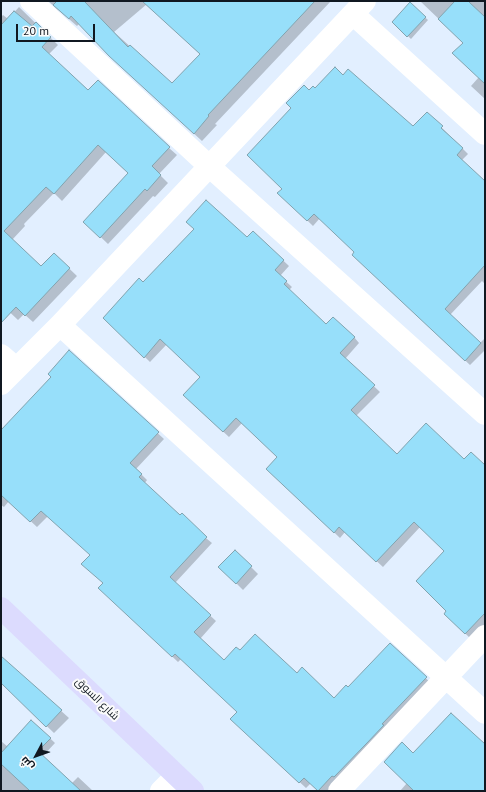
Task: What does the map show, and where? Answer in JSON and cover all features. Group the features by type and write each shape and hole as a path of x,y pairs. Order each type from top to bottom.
{"street":[{"path":"31,1 209,166 485,414"},
{"path":"1,384 9,361 60,325 359,8 485,134"},
{"path":"60,325 485,713"},
{"name":"شارع السوق","path":"1,608 193,791"},
{"path":"339,791 485,636"},
{"path":"161,791 176,776"}],"building":[{"path":"57,1 86,1 85,2 128,47 130,45 172,83 200,54 142,1 315,1 208,115 209,116 194,134 109,56 71,16 69,19 53,5"},
{"path":"455,1 468,1 485,17 485,84 452,53 463,43 438,19"},
{"path":"410,2 426,17 407,37 392,22"},
{"path":"14,11 32,26 36,22 51,37 42,47 88,90 98,80 170,147 152,166 161,175 147,191 145,189 100,238 83,222 128,173 98,145 54,194 46,187 4,231 41,266 54,253 70,268 25,316 16,307 1,323 1,25"},
{"path":"335,67 343,75 348,69 413,126 427,112 443,126 441,128 463,148 457,155 485,181 485,265 445,309 481,343 465,361 352,255 354,252 314,214 307,221 277,193 282,189 247,155 291,108 286,103 304,85 309,90 313,86 315,88"},
{"path":"206,200 247,237 253,231 284,260 275,270 287,281 284,284 326,324 333,317 355,337 340,353 375,385 351,410 397,454 426,423 464,459 471,452 485,465 485,613 465,634 444,614 446,611 416,581 444,551 414,522 376,562 339,527 334,533 266,469 277,457 236,418 223,432 183,395 200,377 160,339 144,358 103,318 139,278 143,282 194,229 186,222"},
{"path":"69,350 159,432 130,463 142,474 139,477 180,515 182,513 207,537 170,577 211,615 194,632 224,660 236,647 240,650 255,634 297,673 302,667 334,698 346,685 348,687 390,643 427,677 382,724 384,725 366,744 318,791 304,778 299,783 230,719 237,712 175,654 172,657 98,588 103,583 81,564 90,555 41,511 30,522 1,495 1,430 51,377 48,374"},
{"path":"235,550 252,566 236,584 218,567"},
{"path":"1,656 62,710 46,727 1,683"},
{"path":"451,713 485,744 485,791 414,791 384,762 402,742 413,753"},
{"path":"31,720 51,738 38,751 81,791 30,791 1,764 1,753"}]}
